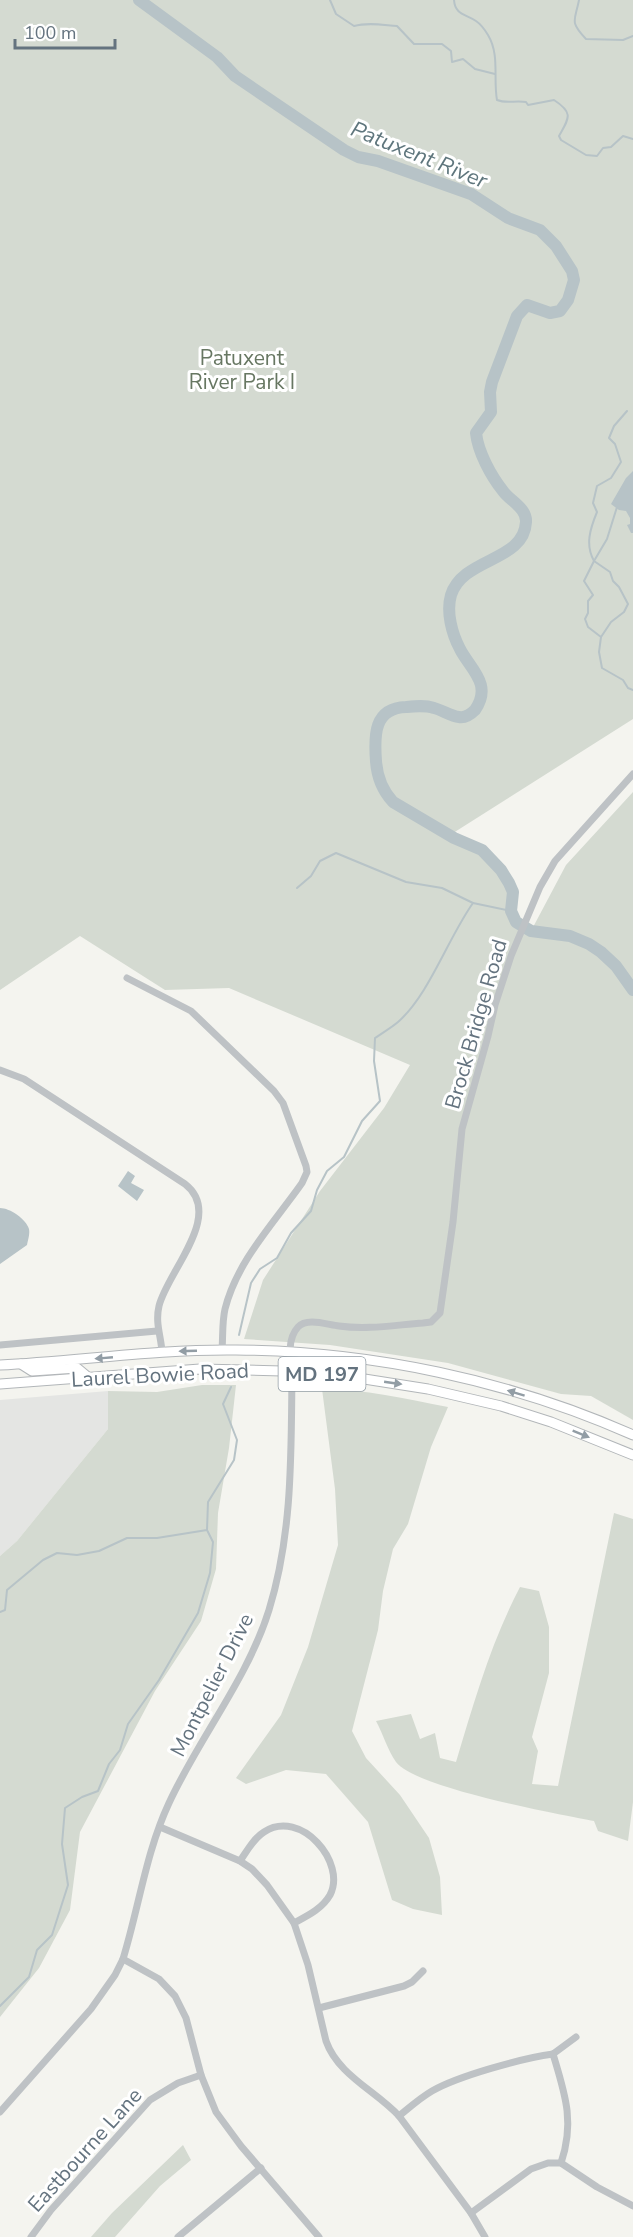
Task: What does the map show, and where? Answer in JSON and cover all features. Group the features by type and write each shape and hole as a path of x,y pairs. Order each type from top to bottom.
{"main road":[{"name":"Laurel Bowie Road","path":"0,1365 222,1350 347,1356 460,1377 556,1406 633,1435"},
{"path":"21,1364 32,1371 77,1368 89,1378"},
{"name":"Laurel Bowie Road","path":"0,1384 200,1369 292,1372 406,1384 481,1401 536,1417 633,1455"}],"street":[{"name":"Brock Bridge Road","path":"288,1352 295,1333 304,1323 357,1327 423,1323 436,1318 440,1313 466,1113 502,980 526,918 555,861 633,774"},
{"path":"128,978 191,1011 274,1091 284,1103 306,1166 307,1172 302,1184 255,1247 233,1286 224,1316 222,1350"},
{"path":"0,1070 24,1080 75,1112 186,1184 196,1195 200,1210 198,1222 160,1302 157,1331 162,1353"},
{"path":"0,1346 157,1331"},
{"name":"Montpelier Drive","path":"0,2112 91,2009 115,1975 123,1959 159,1827 178,1785 249,1658 269,1610 281,1564 289,1509 292,1372 288,1352"},
{"path":"159,1827 240,1861 252,1869 267,1885 294,1923 302,1944 326,2041 336,2060 399,2116 471,2213 485,2237"},
{"path":"240,1861 263,1832 276,1827 295,1827 313,1838 332,1868 332,1889 320,1907 294,1923"},
{"path":"123,1959 159,1979 175,1996 186,2018 211,2103 221,2119 319,2237"},
{"path":"319,2008 404,1986 412,1982 423,1971"},
{"path":"399,2116 426,2095 443,2086 501,2066 554,2055 576,2037"},
{"path":"554,2055 569,2115 567,2147 561,2163"},
{"name":"Eastbourne Lane","path":"31,2237 67,2192 150,2100 178,2083 201,2075"},
{"path":"471,2213 531,2169 548,2163 561,2163 597,2187 633,2206"},
{"path":"178,2237 261,2168"}],"shaded area":[{"path":"633,471 633,533 631,533 627,525 630,524 630,518 626,511 619,510 611,504 626,478"},
{"path":"128,1171 135,1176 131,1183 144,1190 137,1201 118,1186"},
{"path":"0,1208 13,1212 21,1218 27,1225 29,1233 27,1245 0,1264"},
{"path":"108,1391 108,1429 17,1541 0,1556 0,1400"}],"green space":[{"name":"Patuxent River Park I","path":"0,0 633,0 633,719 450,835 482,850 501,870 513,892 513,918 531,931 566,865 633,792 633,1420 591,1396 561,1394 448,1363 330,1345 244,1339 263,1280 320,1191 384,1108 410,1065 229,988 165,990 80,936 0,990"},
{"path":"202,1385 236,1385 229,1448 218,1513 216,1569 201,1621 155,1691 80,1832 70,1910 39,1968 0,2017 0,1556 17,1541 108,1429 108,1391 157,1392"},
{"path":"322,1389 369,1393 448,1407 431,1447 408,1524 393,1549 383,1591 378,1630 352,1731 366,1758 400,1795 429,1838 440,1877 442,1915 413,1909 392,1900 368,1822 326,1774 286,1770 246,1784 236,1778 281,1715 308,1647 338,1545 335,1489"},
{"path":"614,1513 633,1519 633,1802 628,1841 598,1831 594,1821 489,1799 458,1790 408,1772 396,1762 376,1721 411,1714 420,1739 435,1733 440,1758 456,1762 492,1651 520,1587 539,1591 549,1627 549,1673 532,1737 538,1751 532,1784 558,1786"},
{"path":"183,2145 191,2160 160,2186 115,2237 91,2237 112,2213"}],"waterway":[{"name":"Patuxent River","path":"139,0 217,57 235,76 344,150 358,157 378,161 471,194 508,218 540,230 556,246 572,271 574,280 568,300 560,311 550,313 527,305 517,316 492,382 491,412 476,433 479,448 490,471 506,495 526,517 523,535 515,545 468,573 451,595 449,608 452,630 460,649 478,677 482,692 480,701 475,710 463,717 424,706 413,706 388,712 382,718 376,733 376,761 381,783 393,802 454,838 482,850 501,870 513,892 511,911 516,922 531,931 570,936 589,944 616,966 633,990"},
{"path":"330,0 336,14 354,26 370,24 397,26 414,44 442,44 451,51 452,62 463,59 475,69 495,74"},
{"path":"454,0 456,9 480,24 492,43 497,100 526,102 528,105 554,100 565,109 568,116 559,136 561,140 586,155 597,156 603,148 611,147 623,136 633,139"},
{"path":"579,0 575,24 586,39 623,40 633,36"},
{"path":"627,411 614,426 609,438 615,444 621,462 611,478 597,486 593,503 597,512 589,543 594,561 584,581 593,595 588,601 588,613 585,619 588,627 601,637 599,652 602,668 623,680 628,688 633,690"},
{"path":"601,637 611,622 624,612 628,604 610,572 594,561 607,539 617,507"},
{"path":"297,888 311,876 320,861 336,853 406,882 442,888 473,903"},
{"path":"239,1335 251,1283 260,1269 277,1258 291,1233 311,1211 317,1190 327,1171 344,1157 362,1121 380,1101 374,1061 375,1038 409,1011 429,982 473,903 511,911"},
{"path":"0,1612 5,1610 7,1590 43,1560 57,1553 77,1555 99,1551 127,1538 157,1538 207,1530 208,1502 234,1460 237,1440 223,1404 231,1387"},
{"path":"0,2006 29,1977 37,1950 52,1935 68,1885 62,1844 65,1808 82,1797 98,1791 109,1764 120,1750 128,1724 159,1680 198,1613 210,1573 213,1542 207,1530"}]}
